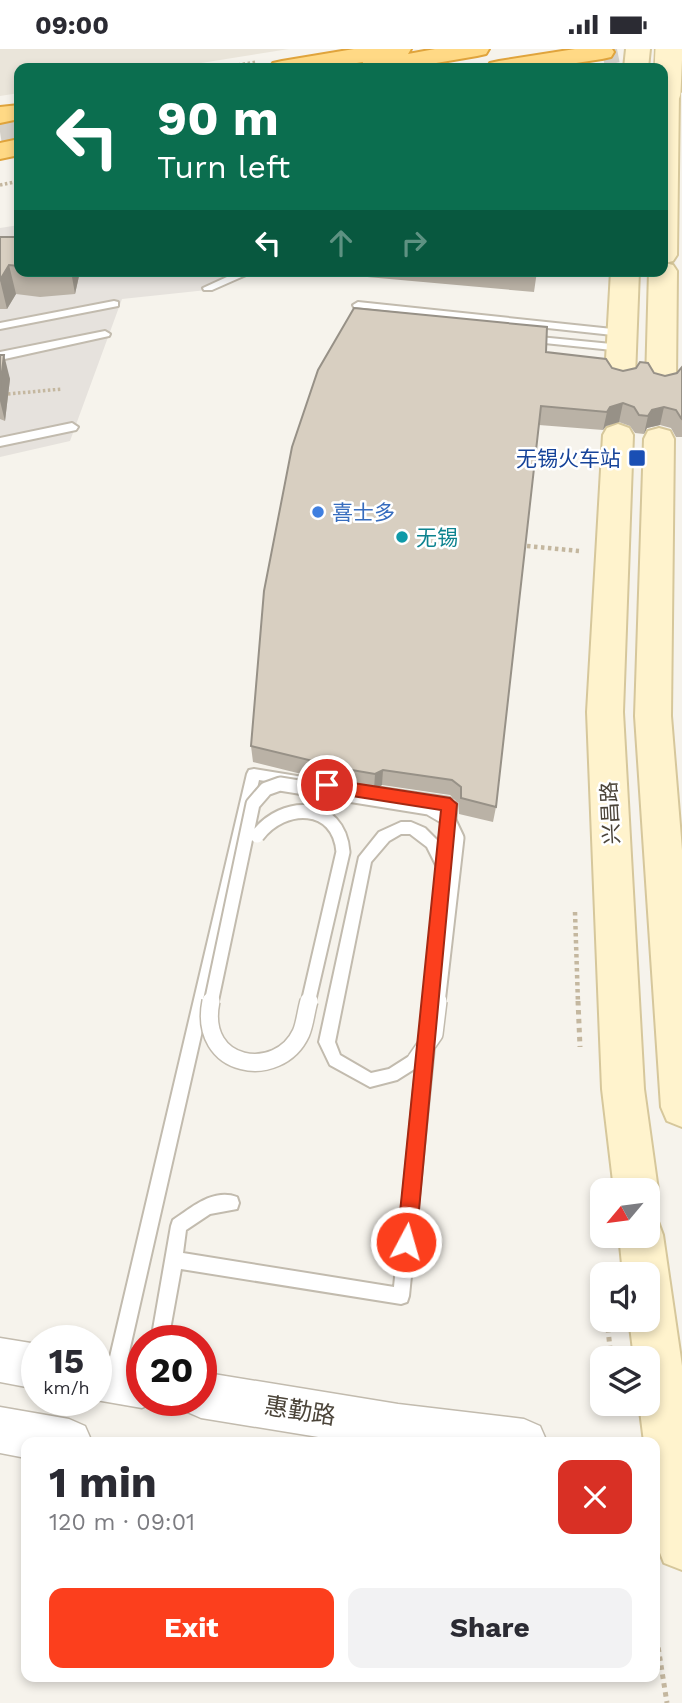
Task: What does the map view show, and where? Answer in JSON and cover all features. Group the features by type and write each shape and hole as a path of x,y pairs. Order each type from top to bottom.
{"highway":[{"path":"313,63 398,49"},
{"path":"395,63 477,49"},
{"path":"530,63 603,51 560,63"}],"main road":[{"path":"668,70 669,49"},
{"path":"620,377 625,277"},
{"path":"661,382 663,277"},
{"name":"兴昌路","path":"618,435 606,712 623,1089 634,1178"},
{"path":"660,439 653,716 682,1107"},
{"path":"653,1332 675,1537"}],"street":[{"path":"0,1360 21,1364"},
{"name":"惠勤路","path":"217,1398 398,1427 482,1437"},
{"path":"0,1430 40,1437"}],"lane":[{"path":"208,288 235,277"},
{"path":"0,326 114,304"},
{"path":"358,305 622,341"},
{"path":"0,356 105,334"},
{"path":"517,338 622,341"},
{"path":"0,442 72,427"},
{"path":"117,1381 254,774 450,804 401,1296 174,1260"},
{"path":"234,861 257,836 272,819 287,813 318,815 335,823 342,836 343,852 301,1034 284,1053 267,1059 244,1062 224,1057 210,1040 207,1021 253,804 266,789 280,784 429,808 443,813 454,824 457,838 434,1034 416,1060 392,1075 370,1080 335,1060 327,1042 364,861 377,840 393,829 411,829 431,840 443,867"},
{"path":"162,1325 179,1226 207,1206 231,1203"}],"path":[{"path":"8,394 62,389"},
{"path":"527,545 579,551"},
{"path":"660,1659 667,1703"}],"shaded area":[{"path":"0,49 289,49 201,63 14,63 14,94 0,96"},
{"path":"14,226 14,277 247,277 207,290 122,299 70,441 0,457 0,228"}],"building":[{"path":"0,237 14,237 14,266 9,265 0,280"},
{"name":"无锡","path":"354,308 547,327 546,352 606,359 612,368 623,371 636,368 640,362 648,363 654,373 665,376 677,373 682,367 682,419 676,410 664,407 652,410 648,416 639,415 634,407 623,403 610,407 607,412 541,406 496,807 461,798 461,787 452,780 383,770 375,774 251,746 264,591 292,447 318,370"},
{"path":"0,355 4,355 0,388"}],"tunnel":[{"path":"602,52 617,49"},
{"path":"0,132 14,130"}],"place":[{"name":"无锡火车站","path":"637,458"},
{"name":"喜士多","path":"318,512"},
{"name":"无锡","path":"402,537"}],"route":[{"path":"327,785 450,804 406,1242"}]}
